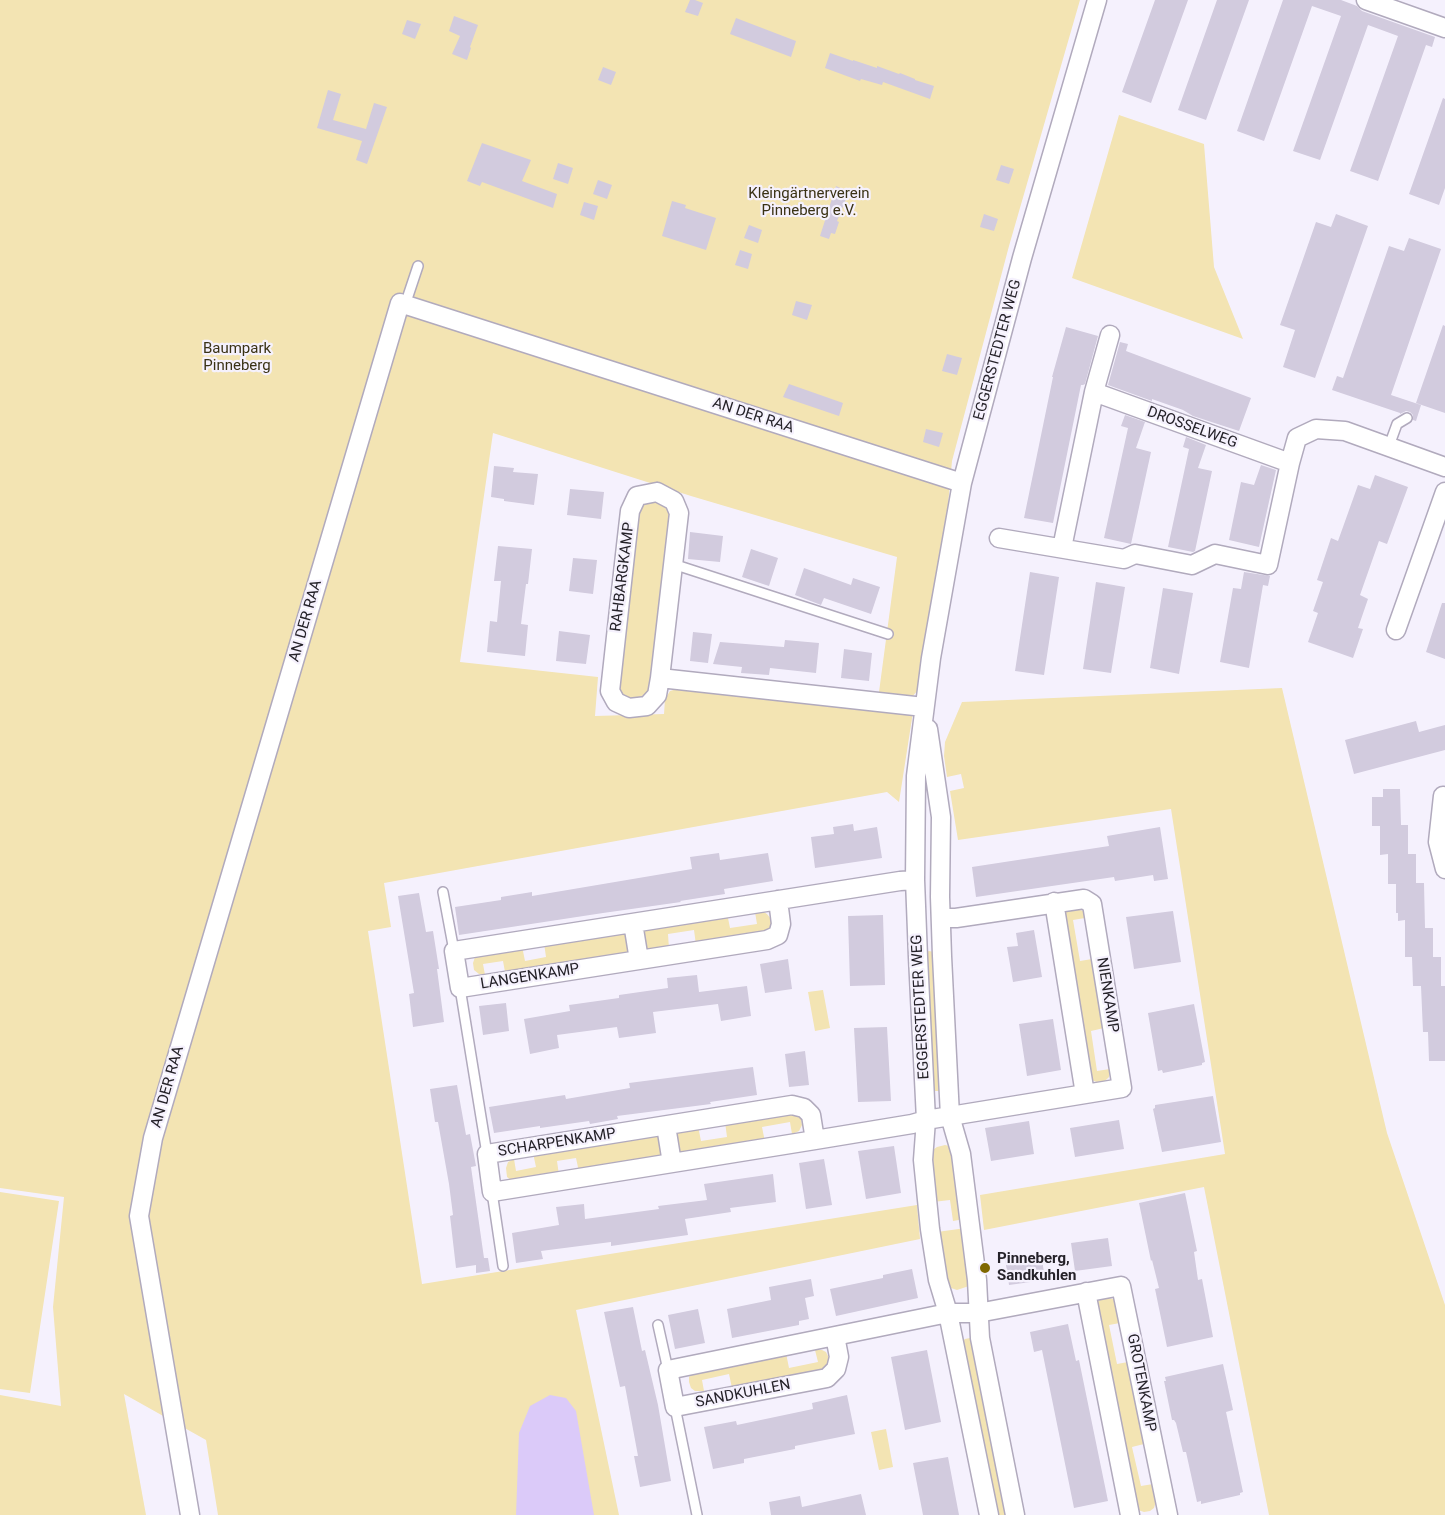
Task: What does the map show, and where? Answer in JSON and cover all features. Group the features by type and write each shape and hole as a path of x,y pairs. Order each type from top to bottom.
{"street":[{"name":"EGGERSTEDTER WEG","path":"989,1515 948,1313 938,1280 923,1160 926,1120 918,957 916,776 931,658 962,483 1022,258 1097,0"},
{"path":"1366,0 1445,28"},
{"name":"AN DER RAA","path":"190,1515 139,1216 153,1138 400,303 962,483"},
{"path":"1062,548 1094,392 1110,334"},
{"name":"DROSSELWEG","path":"1094,392 1290,463"},
{"path":"999,538 1124,559 1135,554 1192,565 1215,554 1269,565 1297,438 1316,429 1345,432 1445,467"},
{"name":"RAHBARGKAMP","path":"657,492 674,501 679,513 660,678 657,695 647,706 629,708 616,702 610,691 630,510 637,496 657,492"},
{"path":"1396,630 1445,492"},
{"path":"660,678 924,706"},
{"name":"EGGERSTEDTER WEG","path":"924,706 941,817 940,892 950,1116 961,1154 977,1280 980,1338 1015,1515"},
{"path":"1443,796 1438,842 1445,869"},
{"path":"454,951 900,881 940,892"},
{"name":"NIENKAMP","path":"941,918 956,918 1084,899 1092,904 1122,1088 950,1116"},
{"name":"LANGENKAMP","path":"454,951 460,988 767,940 778,935 781,924 778,900"},
{"path":"1054,902 1085,1094"},
{"path":"633,923 639,960"},
{"name":"SCHARPENKAMP","path":"492,1192 487,1154 792,1106 804,1108 811,1115 815,1140"},
{"path":"492,1192 950,1116"},
{"path":"666,1126 672,1163"},
{"name":"GROTENKAMP","path":"978,1313 1121,1286 1168,1515"},
{"path":"1086,1292 1130,1515"},
{"path":"668,1370 948,1313 978,1313"},
{"name":"SANDKUHLEN","path":"668,1370 675,1407 827,1378 836,1370 839,1357 835,1336"}],"lane":[{"path":"405,305 418,267"},
{"path":"1389,446 1397,424 1407,418"},
{"path":"673,564 888,634"},
{"path":"443,892 454,951"},
{"path":"460,988 487,1154"},
{"name":"SCHARPENKAMP","path":"492,1192 503,1266"},
{"path":"658,1325 668,1370"},
{"path":"675,1407 697,1515"}],"green space":[{"path":"0,0 1080,0 1009,246 952,461 948,505 919,689 912,697 879,692 897,557 691,496 493,433 460,662 598,677 595,716 664,714 665,699 670,691 680,688 913,712 899,802 887,792 384,883 391,927 368,931 422,1284 917,1205 920,1239 576,1310 619,1515 218,1515 206,1440 124,1394 146,1515 0,1515 0,1395 61,1406 53,1307 64,1197 0,1188"},
{"path":"1119,115 1204,144 1214,267 1243,339 1072,278"},
{"path":"647,500 665,505 670,511 671,521 651,684 647,693 631,698 623,695 618,688 636,515 640,506"},
{"path":"1282,688 1387,1133 1445,1305 1445,1515 1269,1515 1204,1187 984,1230 980,1195 1225,1154 1171,809 958,840 950,791 964,788 961,774 947,777 944,756 945,742 962,702"},
{"path":"1077,909 1083,911 1085,918 1073,920 1080,961 1092,959 1093,968 1099,968 1104,1028 1091,1031 1097,1071 1110,1069 1109,1077 1105,1081 1091,1080 1064,913"},
{"path":"762,911 771,919 769,931 696,945 694,930 668,934 669,949 648,950 643,944 644,930 727,913 730,928 757,924 755,912"},
{"path":"621,931 626,933 630,946 628,953 505,972 503,961 483,964 485,975 474,970 475,957 481,952 522,946 525,961 546,957 544,943"},
{"path":"934,952 942,1088 939,1091 930,1088 924,953"},
{"path":"823,990 830,1028 815,1031 808,992"},
{"path":"797,1113 802,1125 799,1131 792,1134 790,1122 762,1127 765,1142 686,1153 679,1152 675,1147 676,1133 682,1129 698,1126 701,1141 727,1137 725,1122"},
{"path":"653,1134 659,1136 663,1151 661,1157 579,1172 576,1158 557,1161 559,1175 512,1181 507,1177 508,1162 514,1159 516,1171 536,1167 533,1153"},
{"path":"945,1145 953,1147 964,1219 953,1221 950,1200 933,1202 930,1152"},
{"path":"0,1192 59,1201 30,1393 0,1389"},
{"path":"966,1228 969,1286 957,1290 946,1285 937,1232"},
{"path":"1108,1298 1116,1302 1120,1323 1109,1325 1117,1364 1128,1362 1145,1428 1140,1429 1144,1444 1132,1447 1141,1486 1153,1484 1156,1501 1154,1508 1150,1511 1138,1510 1097,1302"},
{"path":"970,1338 974,1340 1010,1515 994,1515 961,1342"},
{"path":"815,1350 826,1352 829,1364 826,1369 732,1388 729,1374 702,1380 704,1391 695,1391 689,1382 692,1373 786,1353 789,1368 818,1362"},
{"path":"886,1429 893,1467 879,1470 871,1432"}],"shaded area":[{"path":"550,1395 566,1398 576,1411 594,1515 516,1515 519,1433 530,1406"}],"building":[{"path":"690,0 703,3 698,16 685,12"},
{"path":"1155,0 1188,0 1151,103 1122,92"},
{"path":"1217,0 1249,0 1206,120 1178,110"},
{"path":"1283,0 1341,0 1357,6 1362,11 1435,37 1432,47 1426,45 1378,181 1350,171 1398,36 1368,25 1320,160 1293,151 1341,16 1312,6 1264,141 1237,131"},
{"path":"454,16 478,25 467,60 452,54 460,36 449,31"},
{"path":"736,18 796,41 791,57 730,34"},
{"path":"407,20 421,24 415,39 402,34"},
{"path":"830,53 900,73 934,86 930,99 883,82 882,85 861,79 860,81 825,68"},
{"path":"603,67 616,72 611,85 598,80"},
{"path":"328,90 341,94 333,120 366,129 374,103 387,107 367,164 356,160 362,141 317,128"},
{"path":"1443,98 1445,99 1445,188 1439,205 1409,194"},
{"path":"482,143 531,160 522,181 557,194 553,208 482,182 480,186 467,181"},
{"path":"558,163 573,168 568,184 553,179"},
{"path":"1001,165 1014,169 1009,184 996,180"},
{"path":"598,180 612,185 607,199 593,194"},
{"path":"836,186 849,192 837,221 839,222 835,234 831,233 829,239 820,236"},
{"path":"672,201 686,205 685,208 716,218 706,250 662,236"},
{"path":"584,202 598,206 594,220 580,215"},
{"path":"984,214 998,219 994,231 980,227"},
{"path":"1336,214 1368,226 1315,378 1283,367 1295,330 1280,325 1316,222 1331,227"},
{"path":"749,225 762,230 758,243 744,238"},
{"path":"1409,238 1441,249 1391,395 1421,405 1416,421 1413,420 1410,412 1400,414 1332,390 1337,376 1343,378 1389,246 1404,251"},
{"path":"740,250 752,254 748,269 735,265"},
{"path":"796,301 812,305 807,320 792,315"},
{"path":"1443,325 1445,326 1445,413 1416,403"},
{"path":"1066,327 1098,336 1085,384 1081,385 1053,523 1024,518 1052,377"},
{"path":"1120,342 1128,344 1126,351 1251,398 1239,431 1108,385"},
{"path":"947,354 962,358 957,375 942,371"},
{"path":"789,384 843,403 839,416 783,397"},
{"path":"1125,415 1145,422 1136,448 1151,452 1131,544 1104,538 1128,428 1121,426"},
{"path":"926,429 943,433 939,447 923,442"},
{"path":"1186,437 1206,445 1198,468 1212,471 1193,552 1168,547 1189,449 1183,447"},
{"path":"1261,465 1276,470 1259,547 1229,540 1241,482 1254,485"},
{"path":"494,466 514,468 513,472 538,474 534,505 491,497"},
{"path":"1375,475 1408,487 1387,544 1379,541 1360,595 1368,599 1358,628 1363,629 1353,658 1308,642 1318,613 1313,611 1323,582 1317,580 1331,538 1338,541 1358,485 1370,489"},
{"path":"570,489 604,492 601,519 567,515"},
{"path":"690,532 723,536 720,562 688,559"},
{"path":"498,546 532,549 521,624 528,625 525,656 487,652 490,621 497,622 501,581 494,581"},
{"path":"751,549 778,558 769,586 742,577"},
{"path":"573,558 597,560 593,594 569,591"},
{"path":"804,568 851,585 853,578 880,587 871,614 824,598 821,605 795,595"},
{"path":"1030,572 1059,577 1044,675 1015,671"},
{"path":"1244,572 1270,576 1268,586 1263,585 1249,668 1220,662 1233,588 1241,589"},
{"path":"1096,582 1125,587 1111,673 1083,669"},
{"path":"1163,588 1193,593 1179,674 1150,668"},
{"path":"1442,603 1445,603 1445,659 1426,652"},
{"path":"559,631 590,635 586,664 556,661"},
{"path":"693,632 712,634 708,663 690,661"},
{"path":"785,640 819,643 816,673 770,668 769,675 741,673 742,667 713,664 720,642 784,647"},
{"path":"844,649 872,653 869,681 841,678"},
{"path":"1416,721 1419,732 1445,725 1445,750 1354,774 1345,740"},
{"path":"1383,789 1400,789 1401,825 1408,825 1408,854 1416,854 1416,883 1424,883 1425,928 1433,928 1433,957 1441,957 1441,986 1445,986 1445,1061 1429,1061 1428,1032 1423,1032 1421,986 1413,986 1412,957 1405,957 1405,920 1398,921 1398,913 1396,913 1396,884 1388,884 1388,854 1380,855 1380,826 1372,826 1372,797 1383,797"},
{"path":"853,824 854,831 877,827 882,858 815,868 811,837 834,834 833,827"},
{"path":"1160,827 1168,879 1154,881 1153,875 1115,881 1114,877 976,897 972,867 1109,846 1107,836"},
{"path":"719,853 720,860 768,853 773,881 724,889 725,894 681,902 459,935 455,907 501,900 501,897 532,892 532,896 692,869 690,857"},
{"path":"419,893 426,932 433,931 444,1022 413,1027 409,994 414,993 398,896"},
{"path":"1173,911 1181,962 1134,969 1126,917"},
{"path":"883,915 885,985 850,986 848,916"},
{"path":"1034,930 1042,977 1013,982 1007,947 1018,946 1016,933"},
{"path":"788,959 792,989 765,993 760,964"},
{"path":"697,975 699,992 747,986 751,1016 721,1021 718,1004 653,1012 656,1033 619,1038 617,1027 557,1035 559,1048 530,1054 524,1019 570,1011 569,1005 668,988 667,978"},
{"path":"506,1003 509,1031 483,1035 479,1006"},
{"path":"1194,1004 1205,1062 1202,1065 1163,1073 1162,1070 1158,1071 1148,1013"},
{"path":"1053,1019 1061,1070 1027,1076 1019,1024"},
{"path":"887,1027 891,1101 858,1102 854,1028"},
{"path":"805,1051 809,1085 789,1087 785,1054"},
{"path":"753,1067 757,1095 710,1102 711,1104 617,1116 618,1119 590,1124 589,1121 494,1133 489,1107 565,1095 566,1099 630,1088 629,1083"},
{"path":"457,1085 466,1135 470,1134 476,1166 471,1167 484,1258 488,1258 490,1271 476,1273 476,1265 456,1268 449,1184 430,1089"},
{"path":"1213,1096 1221,1142 1162,1152 1153,1109 1155,1105"},
{"path":"1119,1120 1124,1149 1075,1157 1070,1128"},
{"path":"1029,1121 1034,1154 991,1161 985,1128"},
{"path":"894,1146 901,1193 866,1199 858,1151"},
{"path":"824,1159 832,1205 806,1209 799,1163"},
{"path":"773,1174 776,1202 730,1208 731,1212 685,1219 688,1235 611,1246 611,1242 541,1251 543,1259 516,1263 512,1233 559,1225 556,1207 584,1204 585,1219 659,1209 658,1206 707,1200 704,1184"},
{"path":"1185,1193 1197,1251 1194,1252 1198,1280 1202,1279 1213,1337 1167,1347 1155,1289 1159,1288 1139,1203"},
{"path":"1108,1238 1112,1266 1075,1271 1071,1243"},
{"path":"1041,1252 1045,1280 1009,1285 1005,1258"},
{"path":"912,1269 918,1298 836,1316 830,1289 883,1278 883,1275"},
{"path":"811,1279 814,1296 805,1298 809,1319 799,1321 799,1325 732,1338 727,1309 771,1300 769,1287"},
{"path":"633,1307 642,1351 645,1350 658,1405 671,1481 640,1487 634,1456 638,1456 625,1386 620,1387 604,1312"},
{"path":"698,1309 705,1343 675,1349 668,1315"},
{"path":"1068,1324 1076,1361 1079,1360 1108,1501 1074,1508 1042,1350 1034,1352 1030,1332"},
{"path":"927,1350 941,1422 905,1430 891,1357"},
{"path":"1223,1364 1233,1410 1226,1412 1243,1492 1240,1495 1201,1504 1201,1501 1197,1502 1186,1452 1183,1452 1176,1423 1172,1420 1164,1381 1166,1381 1165,1377"},
{"path":"847,1395 855,1434 795,1446 795,1449 744,1459 744,1463 713,1469 704,1427 736,1421 737,1425 813,1409 812,1403"},
{"path":"948,1457 959,1515 923,1515 913,1463"},
{"path":"861,1494 866,1515 771,1515 769,1502 800,1496 802,1507"}],"place":[{"name":"Pinneberg, Sandkuhlen","path":"985,1268"}],"park label":[{"name":"Kleingärtnerverein Pinneberg e.V.","path":"809,202"},
{"name":"Baumpark Pinneberg","path":"237,358"}]}
